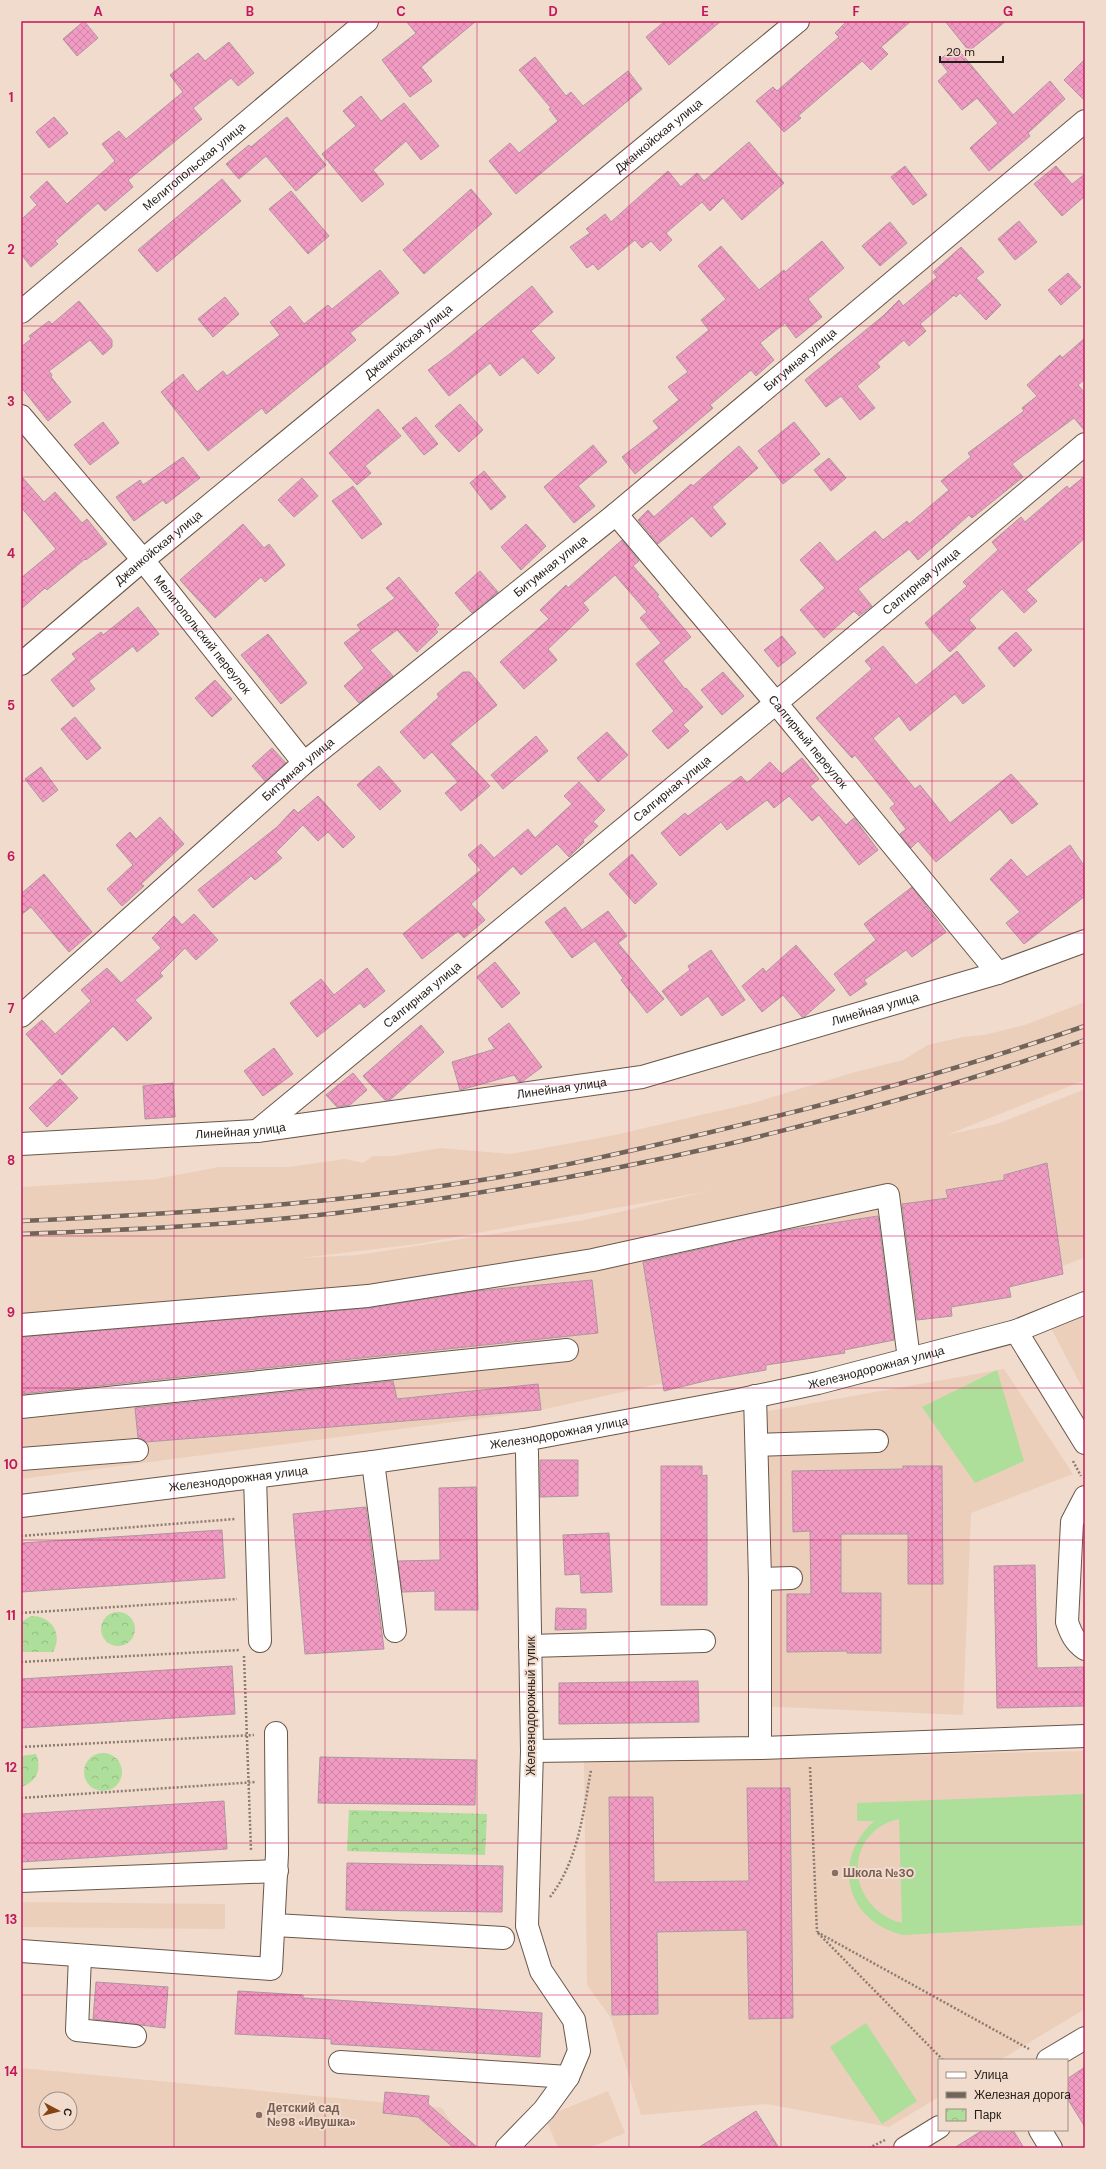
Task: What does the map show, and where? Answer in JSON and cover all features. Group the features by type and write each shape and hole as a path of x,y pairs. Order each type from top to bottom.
{"street":[{"name":"Мелитопольская улица","path":"21,312 367,21"},
{"name":"Джанкойская улица","path":"21,664 143,560 798,21"},
{"name":"Битумная улица","path":"21,1016 304,763 616,514 1085,121"},
{"name":"Мелитопольский переулок","path":"21,416 143,560 304,763"},
{"name":"Салгирная улица","path":"257,1131 776,703 1085,444"},
{"name":"Салгирный переулок","path":"616,514 776,703 998,973"},
{"name":"Линейная улица","path":"21,1144 257,1131 642,1077 998,973 1085,941"},
{"path":"21,1325 368,1296 593,1260 888,1195 908,1359"},
{"name":"Железнодорожная улица","path":"21,1506 373,1462 524,1440 755,1396 818,1383 1016,1331 1085,1303"},
{"path":"1016,1331 1085,1443"},
{"path":"21,1407 567,1350"},
{"path":"755,1396 760,1579 760,1748"},
{"name":"Железнодорожный тупик","path":"507,2148 544,2110 568,2077 579,2051 574,2020 541,1970 527,1926 532,1751 526,1452 524,1440"},
{"path":"757,1445 877,1441"},
{"path":"21,1459 137,1450"},
{"path":"373,1462 395,1632"},
{"path":"255,1477 260,1641"},
{"path":"1085,1498 1072,1522 1067,1622 1071,1635 1079,1645 1085,1648"},
{"path":"760,1579 791,1578"},
{"path":"530,1646 704,1641"},
{"path":"22,1953 271,1969 275,1925 277,1871 276,1733"},
{"path":"532,1751 760,1748 1085,1736"},
{"path":"21,1881 277,1871"},
{"path":"275,1925 503,1938"},
{"path":"80,1956 77,2030 135,2036"},
{"path":"1041,2056 1085,2038"},
{"path":"340,2062 568,2077"},
{"path":"905,2148 938,2128"},
{"path":"1041,2131 1051,2148"}],"path":[{"path":"21,1536 240,1519"},
{"path":"21,1613 241,1599"},
{"path":"21,1662 244,1650 252,1872"},
{"path":"21,1747 276,1733"},
{"path":"810,1746 817,1932 942,2059"},
{"path":"527,1926 560,1884 574,1854 594,1750"},
{"path":"21,1798 276,1781"},
{"path":"817,1932 1041,2056"}],"shaded area":[{"path":"1085,1002 1085,1080 947,1135 997,1124 1085,1089 1085,1257 1017,1285 668,1382 536,1411 21,1479 21,1187 156,1179 219,1167 289,1167 345,1159 363,1163 373,1156 393,1156 440,1148 511,1154 610,1136 753,1103 855,1072 903,1060 928,1045 962,1037 984,1035 1025,1025","holes":["709,1191 585,1220 358,1255 301,1258 417,1244"]},
{"path":"1085,1314 1085,1393 1051,1328"},
{"path":"1004,1369 1073,1474 971,1513 963,1715 756,1706 747,1415"},
{"name":"Школа №30","path":"1085,1751 1085,2009 1002,2059 938,2059 938,2098 889,2127 767,2104 641,2115 611,2018 587,1985 584,1762"},
{"path":"21,1902 225,1904 225,1929 21,1927"},
{"name":"Детский сад №98 «Ивушка»","path":"21,2068 442,2108 465,2144 461,2148 21,2148"},
{"path":"608,2091 625,2133 589,2148 558,2148 545,2117"}],"green space":[{"path":"997,1370 1024,1461 975,1483 922,1407"},
{"path":"115,1612 121,1612 130,1617 134,1623 134,1635 130,1641 121,1646 115,1646 106,1641 101,1632 101,1626 106,1617"},
{"path":"31,1616 45,1619 54,1627 57,1639 53,1652 21,1652 21,1622"},
{"path":"99,1753 107,1753 119,1762 122,1772 119,1782 113,1788 107,1791 99,1791 87,1782 84,1776 84,1768 93,1756"},
{"path":"36,1754 38,1760 37,1774 31,1782 21,1787 21,1756"},
{"path":"1085,1794 1085,1925 903,1935 883,1928 868,1917 857,1903 851,1887 849,1871 852,1853 861,1837 874,1821 857,1821 857,1803","holes":["899,1819 902,1923 883,1915 869,1902 861,1887 858,1870 860,1854 867,1839 880,1827"]},
{"path":"349,1810 487,1814 485,1855 347,1851"},
{"path":"866,2023 917,2101 882,2124 830,2047"}],"building":[{"path":"84,21 98,38 77,56 63,39"},
{"path":"406,21 476,21 421,67 432,81 410,97 382,60 416,33"},
{"path":"665,21 721,21 669,65 646,37"},
{"path":"847,21 911,21 881,47 888,54 871,70 862,61 798,116 801,118 784,132 756,101 773,87 777,91 839,37 835,33"},
{"path":"945,21 1006,21 969,51"},
{"path":"229,42 254,73 238,86 231,78 193,108 202,119 128,180 133,187 105,211 98,203 55,241 58,244 31,267 21,254 21,220 37,205 30,197 47,181 67,204 115,161 102,144 119,131 126,139 183,92 170,75 198,53 205,61"},
{"path":"956,47 1013,115 1050,81 1065,99 1028,133 1030,136 989,171 970,148 998,123 977,98 962,110 938,81 948,72 939,60"},
{"path":"535,57 566,96 571,92 583,106 628,71 642,89 516,194 489,161 510,143 519,153 558,121 549,109 551,108 519,70"},
{"path":"1085,59 1085,101 1064,80"},
{"path":"361,96 381,121 404,103 439,146 421,160 406,141 373,170 384,184 362,202 322,154 356,126 343,111"},
{"path":"54,117 68,133 49,148 36,132"},
{"path":"287,117 326,165 296,191 266,156 239,179 226,164 249,145 251,147"},
{"path":"749,142 784,183 742,220 723,198 710,211 702,202 666,233 672,240 660,251 651,241 642,248 635,240 598,270 593,264 587,268 570,247 590,233 586,229 605,214 611,222 668,171 681,187 697,173 704,181"},
{"path":"905,166 927,195 913,205 891,177"},
{"path":"1056,166 1072,184 1085,174 1085,196 1062,216 1034,184"},
{"path":"222,179 241,201 157,272 138,250"},
{"path":"471,189 492,214 424,274 403,250"},
{"path":"291,191 329,236 308,254 269,209"},
{"path":"1019,221 1037,242 1015,260 998,239"},
{"path":"890,222 907,243 880,266 862,246"},
{"path":"822,241 844,268 808,299 822,317 796,338 785,323 760,343 774,360 756,376 751,370 710,405 713,408 635,474 622,457 659,428 653,421 679,400 668,387 688,372 676,357 709,330 701,320 726,299 698,266 721,246 759,290 784,270 785,272"},
{"path":"961,247 984,272 976,278 1001,305 986,320 960,293 956,297 954,295 920,324 926,331 909,346 904,340 877,363 880,367 857,386 875,408 860,420 841,396 826,407 805,380 883,316 899,300 903,306 937,277 933,272"},
{"path":"380,270 399,293 350,333 356,340 266,414 262,408 208,451 161,392 183,374 197,392 223,371 227,376 280,335 270,322 290,306 304,324 328,305 332,309"},
{"path":"1068,273 1081,287 1061,305 1048,290"},
{"path":"532,286 553,312 531,331 555,358 538,374 523,357 500,376 490,363 449,396 428,370 451,353"},
{"path":"225,297 239,314 213,337 198,319"},
{"path":"79,301 112,340 112,347 103,355 90,340 49,371 52,375 51,377 71,402 48,421 21,387 21,347 31,339 29,336 49,321 52,324"},
{"path":"1085,338 1085,379 1078,385 1085,393 1085,431 1074,418 1012,464 1023,477 972,518 969,515 918,560 909,549 858,589 872,606 859,616 854,611 824,638 800,610 825,588 800,560 820,542 837,562 875,531 883,540 907,521 909,524 949,490 941,481 971,457 968,453 1024,411 1022,408 1037,396 1027,385 1060,355 1062,358"},
{"path":"460,404 483,430 459,452 435,426"},
{"path":"378,409 401,436 365,466 371,473 357,485 329,453"},
{"path":"416,417 438,444 424,455 402,428"},
{"path":"103,422 119,443 90,465 74,445"},
{"path":"794,422 820,454 783,484 758,451"},
{"path":"593,445 607,462 578,486 595,506 574,523 544,487"},
{"path":"739,446 758,468 712,507 726,524 711,537 692,516 658,544 638,520 648,510 654,517 691,484 693,486"},
{"path":"183,457 200,478 166,504 163,500 134,521 116,497 140,480 143,485"},
{"path":"829,458 846,478 831,491 814,470"},
{"path":"484,471 506,497 491,510 470,483"},
{"path":"21,476 44,502 55,492 82,523 87,519 107,544 86,560 85,559 47,590 45,588 21,609 21,578 56,549 21,507"},
{"path":"1085,476 1085,538 1026,590 1037,601 1024,613 1002,589 969,620 976,628 950,652 925,623 967,586 963,582 998,550 992,542 1021,517 1025,522 1067,486 1069,489"},
{"path":"302,478 318,496 294,517 278,500"},
{"path":"353,486 382,524 362,539 332,501"},
{"path":"243,524 264,548 269,544 285,565 265,582 261,577 215,618 180,580"},
{"path":"526,524 546,546 521,570 501,547"},
{"path":"622,540 639,561 633,566 659,595 657,596 691,637 663,661 685,689 686,688 703,707 683,725 689,731 668,749 652,731 674,711 636,664 661,643 640,618 647,612 615,575 583,603 589,610 548,649 557,660 524,689 500,662 549,619 540,610 566,585 568,588"},
{"path":"480,571 498,592 472,613 455,593"},
{"path":"399,577 439,625 435,629 438,632 417,652 397,630 370,650 393,676 359,703 344,686 364,668 344,643 361,630 357,625 395,598 386,588"},
{"path":"138,607 159,634 137,652 133,646 89,681 95,689 73,707 51,680 76,659 72,654 101,632 103,635"},
{"path":"1016,632 1032,650 1014,667 998,648"},
{"path":"268,634 307,683 281,704 241,655"},
{"path":"782,636 796,653 778,667 764,650"},
{"path":"883,646 916,685 957,651 985,686 963,704 955,694 910,731 899,716 873,738 915,789 920,785 950,823 1011,774 1038,804 1012,824 1000,809 936,862 918,841 911,848 900,834 906,829 890,808 895,804 855,755 852,758 816,718 872,669 865,661"},
{"path":"463,672 470,672 497,705 450,744 490,786 461,811 445,793 458,782 432,752 424,759 400,732 439,697 437,694"},
{"path":"723,672 744,696 722,715 701,690"},
{"path":"215,680 232,699 212,717 195,698"},
{"path":"75,717 101,748 87,760 61,729"},
{"path":"607,732 628,755 598,782 577,758"},
{"path":"536,736 548,751 503,789 491,775"},
{"path":"272,748 286,763 265,781 252,766"},
{"path":"802,758 819,779 810,786 846,825 854,818 878,850 859,865 819,815 812,821 789,796 774,808 767,800 727,830 721,822 680,856 661,833 685,813 688,816 741,776 747,783 770,762 782,774"},
{"path":"379,766 401,791 380,810 357,785"},
{"path":"41,767 58,790 43,802 25,779"},
{"path":"579,782 605,810 593,822 598,826 583,840 584,842 569,857 557,844 521,875 513,866 471,904 485,920 464,938 458,931 422,959 403,934 481,870 468,855 481,844 494,858 528,829 535,838 572,804 564,796"},
{"path":"318,796 355,837 343,848 328,832 318,841 303,825 276,852 282,858 255,880 251,876 213,908 198,890 277,827 294,809 298,813"},
{"path":"160,817 184,844 141,884 144,886 122,906 107,889 133,865 116,845 130,832 136,839"},
{"path":"1070,845 1085,867 1085,896 1024,944 1006,923 1020,912 990,879 1011,859 1027,877"},
{"path":"632,854 657,884 635,904 609,874"},
{"path":"44,874 92,932 69,952 31,907 21,915 21,894"},
{"path":"912,887 946,932 912,957 906,950 864,980 867,984 850,996 834,974 876,940 864,924"},
{"path":"565,907 582,930 608,911 627,936 618,943 664,999 647,1013 621,980 623,978 595,941 572,958 545,922"},
{"path":"194,914 218,940 196,960 185,948 160,973 163,976 135,1000 152,1018 127,1041 113,1026 62,1075 26,1034 42,1020 55,1034 91,1001 81,990 107,968 121,983 161,948 152,938 174,916 182,925"},
{"path":"796,945 835,990 804,1017 802,1017 783,995 762,1012 742,986 763,968 766,972"},
{"path":"711,950 745,1000 722,1016 708,996 681,1016 662,991 690,970 688,966"},
{"path":"495,962 520,993 502,1008 477,977"},
{"path":"367,968 385,991 364,1008 360,1003 317,1037 290,1003 321,979 334,995"},
{"path":"509,1023 542,1067 523,1081 519,1082 514,1075 460,1090 452,1062 495,1049 488,1039"},
{"path":"421,1025 444,1052 390,1100 385,1100 363,1076"},
{"path":"274,1048 293,1074 263,1096 244,1071"},
{"path":"353,1073 367,1090 350,1105 337,1107 326,1095"},
{"path":"60,1079 78,1098 47,1127 29,1108"},
{"path":"173,1083 175,1117 145,1119 143,1086"},
{"path":"1047,1163 1063,1274 1009,1287 1011,1297 951,1307 952,1316 917,1320 902,1204 948,1198 946,1190 1004,1180 1004,1175"},
{"path":"878,1216 894,1340 844,1350 845,1353 766,1365 766,1370 709,1380 664,1391 643,1262 781,1231"},
{"path":"592,1280 598,1333 21,1394 21,1337 369,1308 477,1291"},
{"path":"393,1381 397,1399 538,1384 541,1410 146,1442 138,1438 135,1408"},
{"path":"540,1460 578,1460 578,1496 540,1497"},
{"path":"661,1466 702,1466 702,1476 707,1475 707,1605 661,1605"},
{"path":"903,1466 942,1466 943,1584 908,1584 908,1534 841,1534 841,1593 881,1593 881,1653 847,1653 847,1651 787,1652 787,1594 811,1594 810,1531 793,1532 792,1471 903,1469"},
{"path":"476,1487 478,1610 435,1610 435,1591 402,1592 398,1561 440,1560 439,1488"},
{"path":"366,1507 384,1649 305,1654 293,1514"},
{"path":"222,1530 225,1578 21,1592 21,1543"},
{"path":"609,1533 612,1592 581,1593 580,1574 565,1575 563,1535"},
{"path":"1035,1565 1037,1668 1085,1667 1085,1706 997,1708 994,1566"},
{"path":"556,1608 586,1609 586,1629 555,1630"},
{"path":"232,1666 235,1714 21,1728 21,1679"},
{"path":"698,1681 699,1722 559,1724 559,1683"},
{"path":"320,1757 476,1760 475,1805 318,1803"},
{"path":"747,1788 790,1788 793,2018 749,2019 747,1930 657,1932 658,2014 612,2015 609,1797 653,1797 654,1882 749,1881"},
{"path":"224,1801 227,1849 21,1862 21,1814"},
{"path":"347,1863 503,1866 502,1912 346,1910"},
{"path":"96,1982 168,1987 165,2028 93,2019"},
{"path":"238,1991 303,1995 303,1998 542,2013 540,2057 331,2044 331,2039 235,2034"},
{"path":"1085,2067 1085,2127 1068,2100 1068,2078"},
{"path":"385,2092 429,2096 428,2104 478,2148 454,2148 418,2117 383,2113"},
{"path":"756,2111 779,2148 698,2148"},
{"path":"981,2131 1014,2131 1024,2148 954,2148"}],"railway":[{"path":"21,1221 255,1207 372,1195 488,1179 571,1164 755,1122 850,1097 992,1057 1085,1026"},
{"path":"21,1234 100,1231 258,1221 386,1207 531,1184 676,1156 815,1122 906,1098 1041,1056 1085,1040"}],"place":[{"name":"Школа №30","path":"835,1873"},
{"name":"Детский сад №98 «Ивушка»","path":"259,2115"}]}
